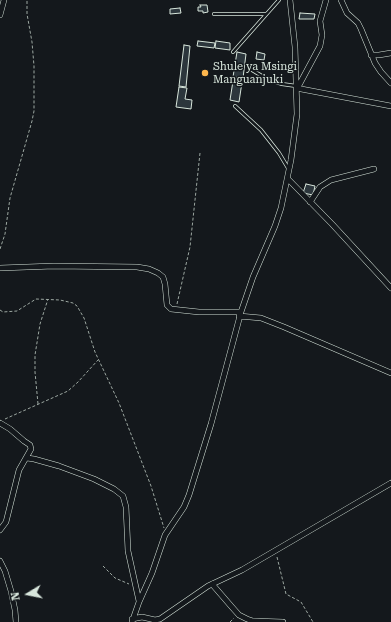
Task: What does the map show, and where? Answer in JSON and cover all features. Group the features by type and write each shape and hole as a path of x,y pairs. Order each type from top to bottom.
{"street":[{"path":"0,15 4,0"},
{"path":"132,620 152,573 165,535 184,507 190,495 211,424 240,314 253,277 275,226 288,179 297,114 295,47 290,0"},
{"path":"297,87 320,46 322,35 320,24 321,15 326,0"},
{"path":"340,0 347,13 358,23 381,72 391,83"},
{"path":"372,55 379,56 391,53"},
{"path":"297,87 391,106"},
{"path":"310,202 320,187 331,180 374,169"},
{"path":"288,179 391,288"},
{"path":"0,268 54,266 137,267 149,269 158,272 162,277 165,284 168,305 171,309 240,314 261,318 391,373"},
{"path":"0,422 30,445 27,458 19,470 6,522 0,530"},
{"path":"27,458 59,466 94,479 114,489 123,496 126,507 128,551 139,602"},
{"path":"132,620 142,617 155,620 160,619 212,584 232,576 391,483"},
{"path":"0,561 7,577 15,610 16,622"},
{"path":"0,578 7,577"},
{"path":"212,584 235,611 247,619 253,621 283,622"}],"lane":[{"path":"233,52 279,0"},
{"path":"214,14 267,14"},
{"path":"252,70 267,79 297,87"},
{"path":"235,106 261,130 290,170"}],"path":[{"path":"0,248 5,234 10,198 34,111 34,66 27,0"},
{"path":"176,310 190,247 200,153"},
{"path":"0,310 3,312 17,311 36,299 48,298 67,301 77,306 84,318 98,359 113,388 151,486 160,513 165,535"},
{"path":"38,404 35,355 40,324 48,298"},
{"path":"0,422 71,389 98,359"},
{"path":"275,551 286,594 301,602 313,622"},
{"path":"103,566 115,578 137,588"}],"building":[{"path":"200,5 207,5 208,12 203,13 203,11 198,11 198,7 201,7"},
{"path":"180,8 181,13 170,14 170,9"},
{"path":"300,13 315,14 314,19 299,19"},
{"path":"198,41 215,43 214,48 197,46"},
{"path":"216,41 230,43 230,50 215,48"},
{"path":"184,45 190,46 186,87 179,86"},
{"path":"237,52 246,54 243,78 233,77"},
{"path":"257,52 265,54 264,60 256,59"},
{"path":"233,81 242,82 239,102 230,100"},
{"path":"179,87 187,88 185,99 192,100 191,109 176,107"},
{"path":"306,184 315,186 313,195 303,193"}],"place":[{"name":"Shule ya Msingi Manguanjuki","path":"205,73"}]}
